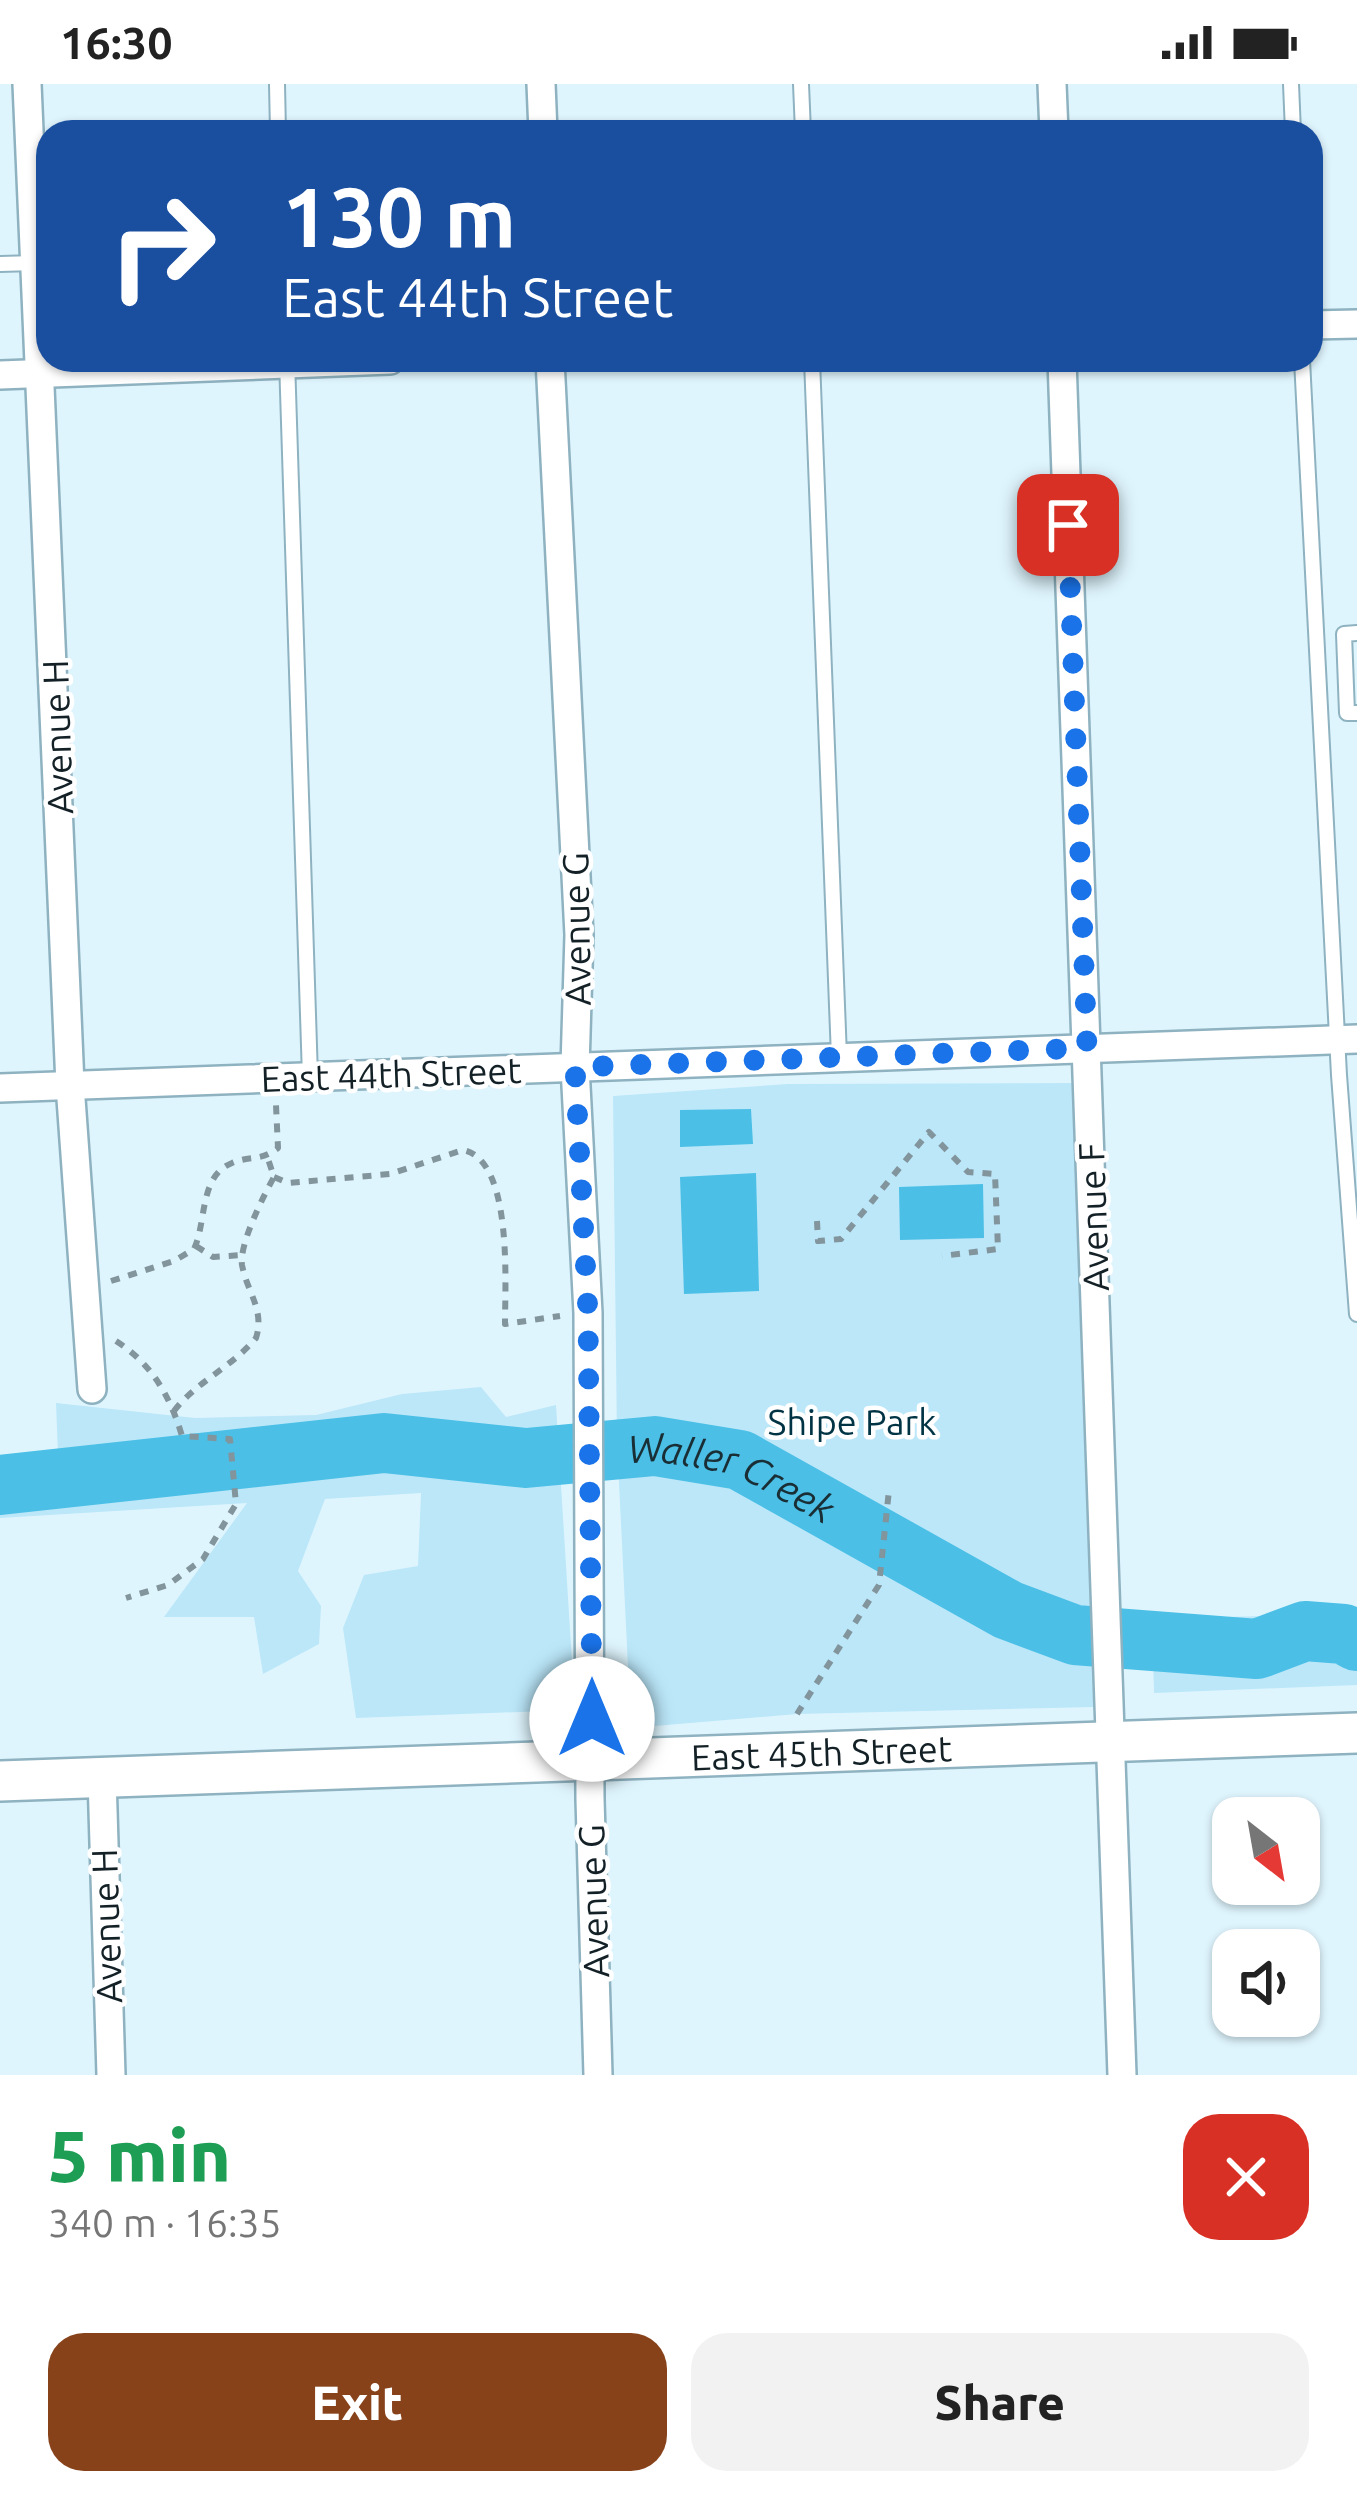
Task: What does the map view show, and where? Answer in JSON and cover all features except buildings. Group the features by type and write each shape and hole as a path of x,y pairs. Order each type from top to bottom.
{"main road":[{"name":"East 45th Street","path":"0,1781 1355,1733"}],"street":[{"name":"Avenue H","path":"27,84 36,285"},
{"path":"542,84 543,120"},
{"path":"1052,84 1054,120"},
{"path":"1323,325 1357,323"},
{"path":"0,375 62,372"},
{"name":"Avenue G","path":"551,372 579,935 575,1067 588,1313 598,2075"},
{"name":"Avenue F","path":"1062,372 1122,2075"},
{"name":"Avenue H","path":"40,373 70,1085 92,1390"},
{"name":"East 44th Street","path":"0,1088 1347,1039"},
{"name":"Avenue H","path":"102,1777 110,2075"}],"lane":[{"path":"277,84 278,120"},
{"path":"802,84 803,120"},
{"path":"1291,84 1292,120"},
{"path":"0,264 35,263"},
{"path":"287,372 310,1077"},
{"path":"812,372 839,1057"},
{"path":"1303,372 1347,1039 1357,1314"},
{"path":"1357,633 1344,634 1347,713 1357,713"}],"path":[{"path":"109,1281 174,1261 196,1246 213,1177 232,1162 268,1156 278,1148 276,1100"},
{"path":"817,1222 818,1241 841,1239 929,1132 968,1172 995,1174 998,1249 942,1256"},
{"path":"274,1177 288,1183 390,1174 463,1150 475,1152 489,1167 501,1210 505,1324 588,1313"},
{"path":"268,1156 274,1177"},
{"path":"174,1411 185,1396 220,1373 256,1338 258,1312 242,1255 263,1190 274,1177"},
{"path":"196,1246 213,1257 242,1255"},
{"path":"87,1324 137,1355 169,1396 182,1436 230,1439 236,1504 202,1559 168,1585 126,1598"},
{"path":"797,1714 880,1585 889,1490"}],"green space":[{"name":"Shipe Park","path":"1075,1083 1094,1707 797,1714 631,1728 617,1442 613,1096 788,1084"},
{"path":"481,1387 506,1417 556,1405 575,1710 356,1718 343,1628 364,1575 418,1566 421,1493 325,1499 298,1571 321,1606 319,1644 263,1674 254,1617 164,1617 247,1503 0,1518 0,1461 58,1455 56,1403 195,1418 316,1415 402,1394"},
{"path":"1337,1614 1357,1619 1357,1685 1154,1693 1152,1619"}],"water":[{"path":"751,1109 753,1144 680,1147 680,1110"},
{"path":"756,1173 759,1291 684,1294 680,1177"},
{"path":"983,1184 984,1238 900,1240 899,1187"}],"waterway":[{"name":"Waller Creek","path":"0,1485 384,1443 526,1458 655,1446 740,1460 1008,1610 1075,1635 1257,1649 1305,1631 1344,1634 1357,1641"}],"route":[{"path":"592,1719 588,1313 575,1067 1087,1048 1068,525"}]}
